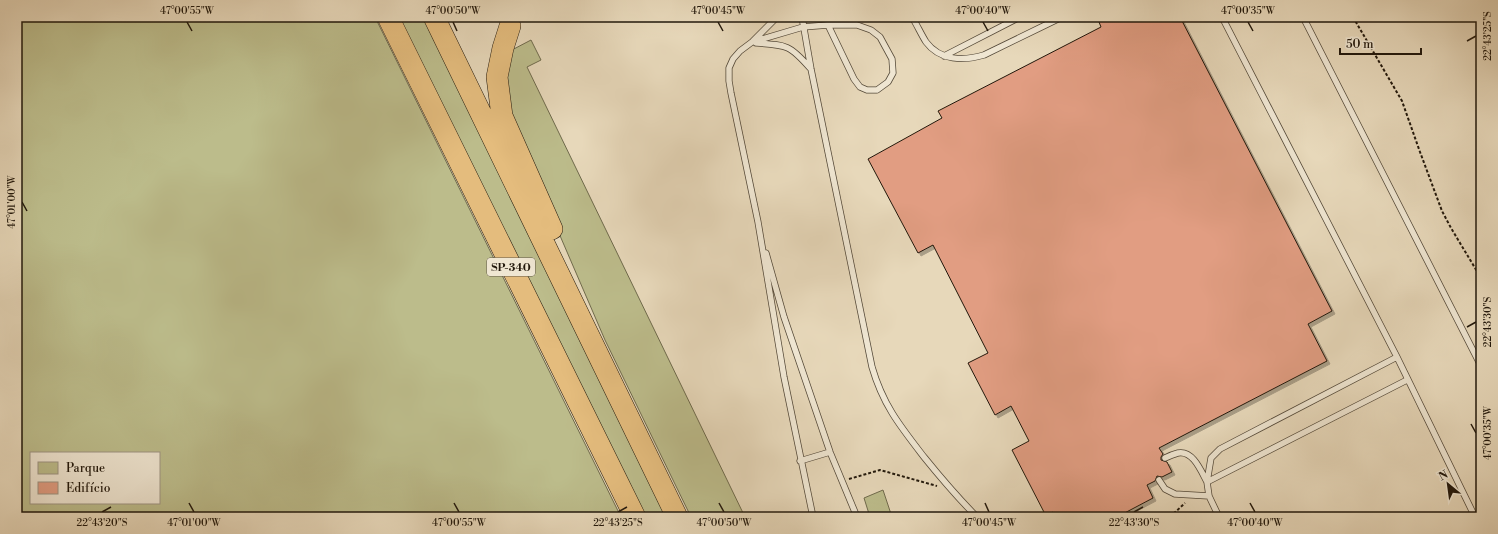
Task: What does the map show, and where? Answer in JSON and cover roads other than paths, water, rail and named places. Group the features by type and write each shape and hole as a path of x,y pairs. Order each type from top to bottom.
{"highway":[{"name":"SP-340","path":"388,17 635,517"},
{"name":"SP-340","path":"434,17 678,517"},
{"path":"510,23 497,77 502,116 596,327 662,466 678,517"}],"lane":[{"path":"777,17 733,59 729,68 729,81 758,222 784,377 800,461 813,517"},
{"path":"802,17 811,69 877,386 893,416 952,491 977,517"},
{"path":"912,17 927,43 934,50 944,56 956,59 970,59 984,55 1062,17"},
{"path":"944,56 1020,17"},
{"path":"1222,17 1397,357 1475,517"},
{"path":"1303,17 1481,366"},
{"path":"752,42 803,26 828,25 857,25 871,30 880,37 892,60 893,73 888,82 877,90 867,90 860,87 854,79 828,25"},
{"path":"752,42 776,44 792,49 811,69"},
{"path":"758,222 784,317 830,452 857,517"},
{"path":"1219,517 1209,496 1207,482 1211,458 1220,449 1397,357"},
{"path":"1207,482 1407,380"},
{"path":"800,461 830,452"},
{"path":"1165,458 1179,452 1190,456 1199,466 1207,482"},
{"path":"1159,480 1165,489 1175,494 1209,496"}]}
